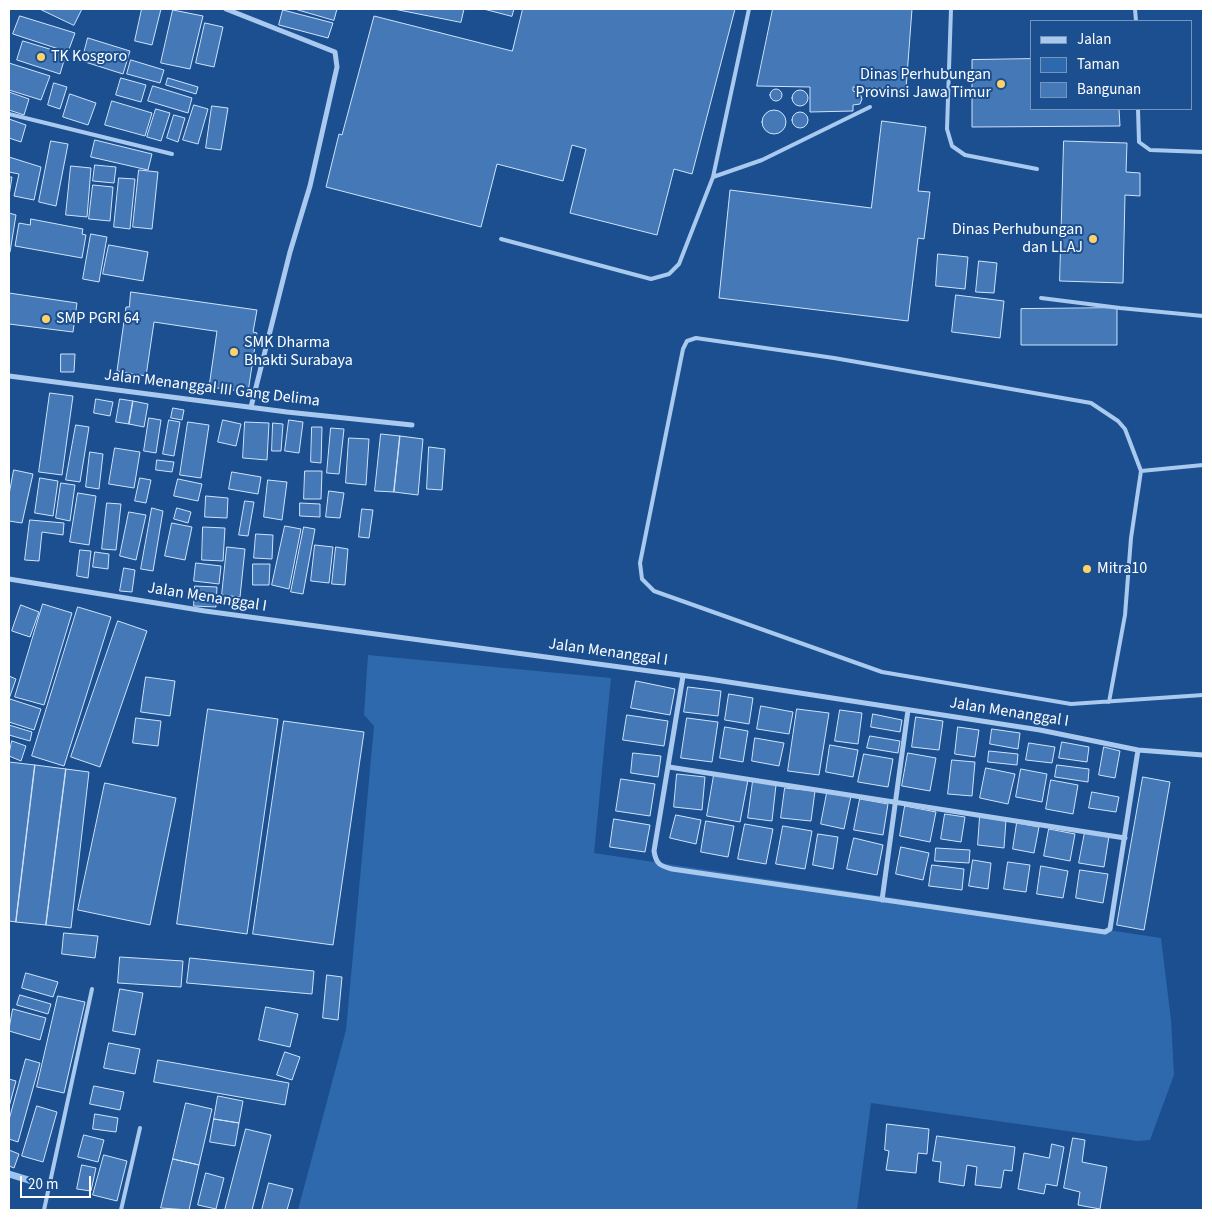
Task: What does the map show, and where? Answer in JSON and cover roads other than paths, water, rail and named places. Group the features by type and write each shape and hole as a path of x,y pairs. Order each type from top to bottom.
{"street":[{"path":"226,9 335,52 337,58 337,67 310,186 290,252 251,407"},
{"name":"Jalan Menanggal III Gang Delima","path":"9,376 251,407 412,425"},
{"name":"Jalan Menanggal I","path":"9,579 204,611 683,676 908,710 1040,730 1138,750 1203,755"},
{"path":"683,676 654,851 655,860 660,866 1106,932 1110,929 1138,750"},
{"path":"882,900 908,710"},
{"path":"669,767 1125,838"}],"lane":[{"path":"500,239 650,279 668,274 679,264 713,177 749,9"},
{"path":"951,9 947,129 952,146 965,155 1036,169"},
{"path":"713,177 762,160 870,107"},
{"path":"1138,110 1139,142 1144,147 1150,150 1203,152"},
{"path":"9,114 172,154"},
{"path":"1041,298 1203,316"},
{"path":"1109,702 1125,615 1130,538 1141,470 1122,425 1091,404 834,358 696,338 687,341 683,349 640,563 642,579 654,590 882,672 1071,704 1109,702 1203,695"},
{"path":"1141,470 1203,465"},
{"path":"44,1210 92,989"},
{"path":"121,1210 140,1128"}],"waterway":[{"path":"9,1174 35,1182"}],"place":[{"name":"TK Kosgoro","path":"41,57"},
{"name":"Dinas Perhubungan Provinsi Jawa Timur","path":"1001,84"},
{"name":"Dinas Perhubungan dan LLAJ","path":"1093,239"},
{"name":"SMP PGRI 64","path":"46,319"},
{"name":"SMK Dharma Bhakti Surabaya","path":"234,352"},
{"name":"Mitra10","path":"1087,569"}]}
